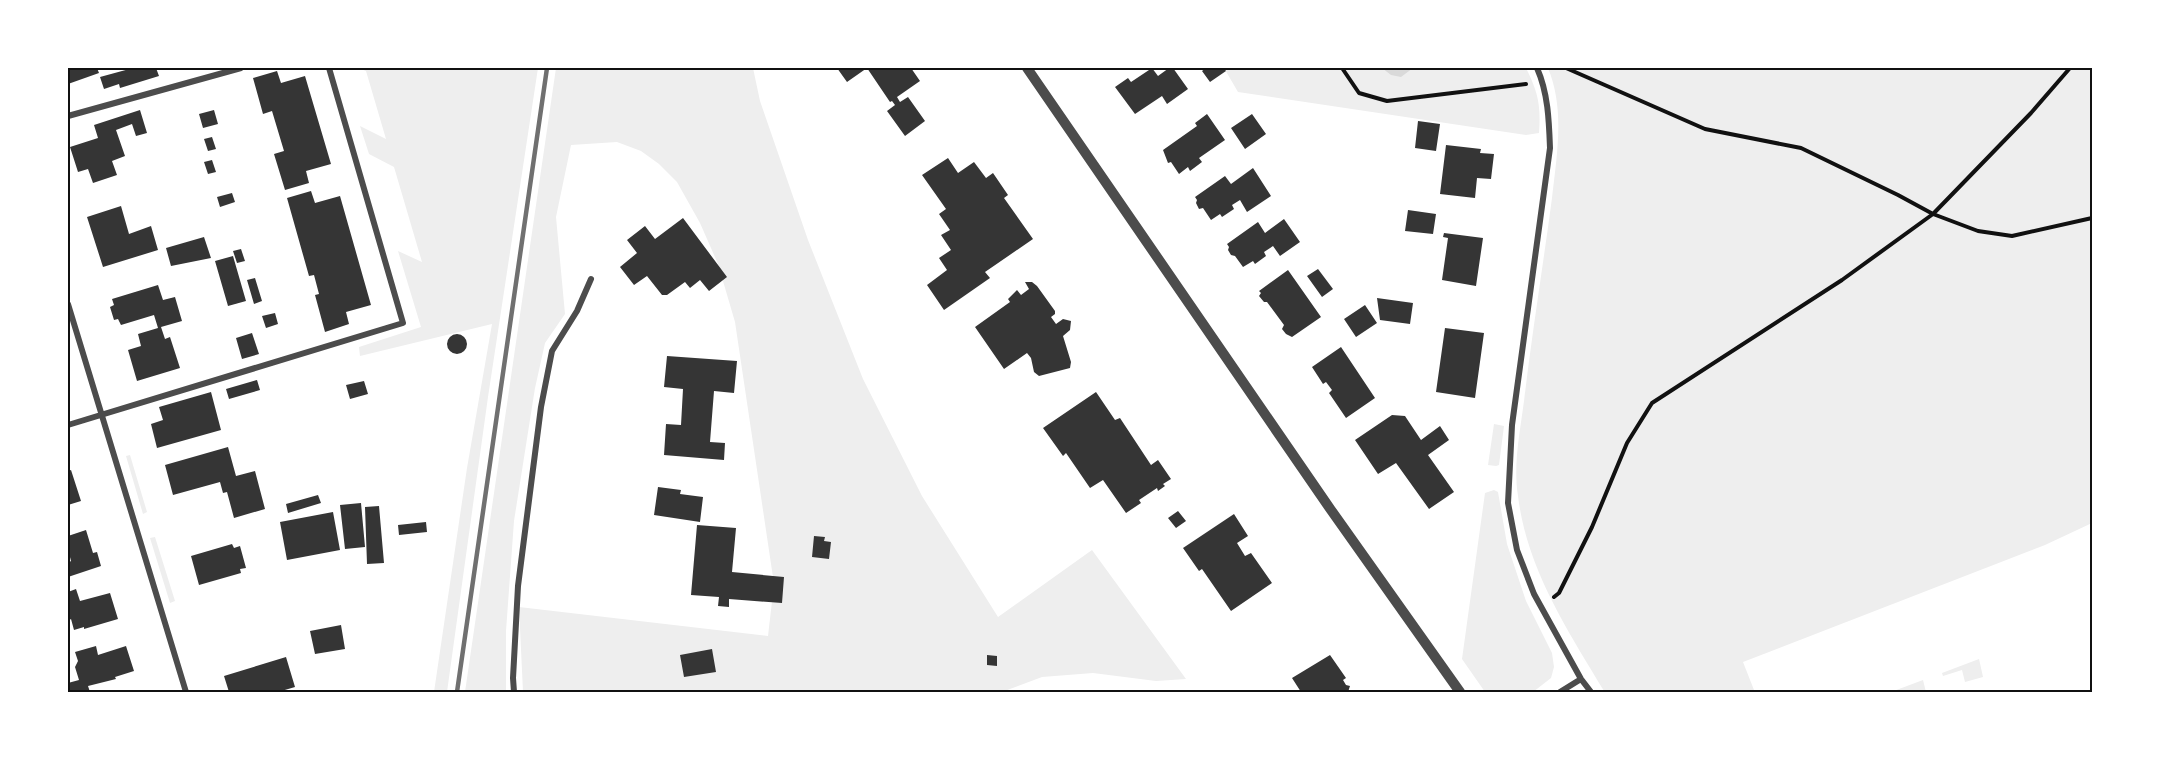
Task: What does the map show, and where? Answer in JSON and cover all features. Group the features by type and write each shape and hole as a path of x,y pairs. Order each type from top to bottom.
{"street":[{"path":"68,116 241,68"},
{"path":"68,425 403,323 329,68"},
{"path":"1027,68 1460,693"},
{"path":"1537,68 1543,81 1550,148 1512,425 1508,503 1517,550 1541,607 1591,693"},
{"path":"514,693 518,585 541,407 552,351 577,311 591,279"},
{"path":"68,304 186,693"},
{"path":"1560,693 1581,679"}],"path":[{"path":"1342,68 1359,93 1387,101 1543,81"},
{"path":"1566,68 1705,129 1801,148 1933,214 1978,231 2012,236 2092,218"},
{"path":"1541,607 1559,593 1592,527 1627,443 1652,403 1842,280 1933,214 2031,113 2070,68"}],"shaded area":[{"path":"358,68 538,68 488,397 447,692 434,692 467,468 492,324 360,356 359,347 421,327 398,251 422,262 394,167 369,154 360,126 386,139 366,71"},
{"path":"556,68 753,68 760,101 808,240 863,379 922,496 998,617 1092,550 1186,679 1156,681 1093,673 1042,677 1002,692 902,692 900,690 897,692 523,692 519,607 768,636 774,584 735,322 718,264 700,223 677,182 659,164 641,151 617,142 571,145 556,217 565,314 545,343 535,388 514,521 506,631 506,692 465,692"},
{"path":"1224,68 1526,68 1538,99 1539,133 1526,135 1238,92"},
{"path":"1382,68 1413,68 1401,77 1391,75"},
{"path":"1548,68 2092,68 2092,523 2045,545 1743,662 1754,690 1751,692 1604,691 1550,598 1530,549 1518,496 1519,437 1557,148 1558,116"},
{"path":"1494,424 1504,426 1499,465 1496,466 1488,465"},
{"path":"130,455 147,512 143,514 126,456"},
{"path":"1494,490 1498,492 1507,544 1526,601 1552,653 1554,667 1551,678 1533,692 1485,692 1462,659 1485,493"},
{"path":"155,537 175,601 170,603 150,538"},
{"path":"1979,659 1983,677 1965,682 1962,670 1943,676 1942,673"},
{"path":"1923,680 1926,692 1891,692"}],"building":[{"path":"68,68 97,68 99,73 68,84"},
{"path":"133,68 156,68 159,76 120,88 119,84 104,89 100,77"},
{"path":"837,68 867,68 847,82"},
{"path":"867,68 911,68 920,81 897,97 900,102 908,97 925,121 905,136 887,111 895,105 892,101 890,102"},
{"path":"1152,68 1158,76 1169,68 1173,68 1188,89 1167,104 1162,96 1135,114 1115,87 1128,78 1131,82"},
{"path":"1206,68 1224,68 1226,71 1210,82 1202,71"},
{"path":"277,71 281,83 305,76 331,164 306,171 309,183 285,190 274,154 284,151 272,111 263,114 253,78"},
{"path":"140,110 147,133 136,136 132,124 116,130 125,156 112,161 117,175 93,183 88,169 78,172 70,147 98,138 94,125"},
{"path":"214,110 218,124 203,128 199,114"},
{"path":"1207,114 1225,140 1199,158 1202,162 1190,171 1188,167 1179,174 1171,162 1168,163 1163,150 1197,126 1195,123"},
{"path":"1252,114 1266,134 1245,149 1231,128"},
{"path":"1418,121 1440,124 1436,151 1415,148"},
{"path":"212,137 216,149 208,151 204,139"},
{"path":"1446,145 1481,149 1480,153 1494,154 1491,179 1477,178 1475,198 1440,194"},
{"path":"948,158 958,173 974,162 986,178 993,173 1008,195 1004,198 1033,239 985,272 990,278 944,310 927,285 947,270 939,258 951,250 941,235 950,230 939,214 946,209 922,175"},
{"path":"212,160 216,172 208,174 204,162"},
{"path":"1253,168 1271,196 1247,212 1240,200 1232,205 1234,209 1222,217 1220,214 1211,220 1203,208 1199,209 1195,197 1225,176 1231,184"},
{"path":"311,191 315,203 340,196 371,305 346,312 349,324 325,332 315,295 319,294 314,275 309,276 287,198"},
{"path":"232,193 235,202 220,207 217,197"},
{"path":"121,206 129,234 151,226 158,250 103,267 87,217"},
{"path":"1408,210 1436,214 1433,234 1405,231"},
{"path":"683,218 727,277 709,291 700,280 690,288 685,282 667,295 662,295 647,276 634,285 620,267 637,253 627,240 645,226 655,239"},
{"path":"1284,219 1300,242 1280,256 1273,246 1264,252 1266,256 1255,264 1253,261 1243,267 1235,256 1231,255 1227,244 1258,222 1265,233"},
{"path":"1444,233 1483,238 1476,286 1442,280 1448,238 1443,237"},
{"path":"204,237 211,258 171,266 166,248"},
{"path":"241,249 245,261 237,263 233,251"},
{"path":"233,256 246,301 228,306 215,261"},
{"path":"1318,269 1333,289 1322,297 1307,276"},
{"path":"1288,270 1321,317 1292,337 1286,334 1282,329 1284,325 1267,302 1259,296 1261,293 1259,291"},
{"path":"255,278 262,301 254,304 247,280"},
{"path":"1025,282 1032,282 1037,286 1055,311 1051,317 1056,324 1063,319 1071,321 1070,330 1063,336 1071,362 1070,368 1039,376 1034,372 1031,358 1027,353 1004,369 975,327 1010,302 1008,299 1017,290 1021,295 1029,289"},
{"path":"158,285 163,300 175,297 182,321 161,327 165,339 170,337 180,368 137,381 128,350 141,346 138,334 158,328 154,315 121,325 118,319 114,320 110,307 114,305 112,299"},
{"path":"1377,298 1413,303 1410,324 1380,320"},
{"path":"1365,305 1377,323 1356,337 1344,319"},
{"path":"275,313 278,324 266,328 262,316"},
{"path":"1445,328 1484,333 1475,398 1436,392"},
{"path":"252,333 259,354 242,359 236,338"},
{"path":"457,334 464,337 467,344 464,351 457,354 450,351 447,344 450,337"},
{"path":"1341,347 1375,398 1346,418 1329,393 1332,390 1326,382 1323,384 1312,367"},
{"path":"667,356 737,361 734,393 714,391 710,442 725,443 724,460 664,455 666,424 681,425 683,389 664,387"},
{"path":"257,380 260,390 229,399 226,389"},
{"path":"364,381 368,394 350,399 346,385"},
{"path":"211,392 221,430 157,448 151,424 163,420 159,407"},
{"path":"1096,392 1115,420 1120,418 1151,465 1158,460 1171,479 1158,491 1157,488 1139,500 1141,503 1126,513 1103,480 1090,488 1066,453 1063,456 1043,428"},
{"path":"1392,415 1405,416 1421,440 1440,426 1449,440 1428,455 1454,492 1429,509 1396,463 1378,474 1355,440"},
{"path":"228,447 236,476 255,471 265,509 234,518 227,492 223,493 220,482 173,495 165,465"},
{"path":"71,470 81,501 68,505 68,471"},
{"path":"658,487 681,490 680,494 703,497 700,522 654,515"},
{"path":"318,495 321,503 288,513 286,504"},
{"path":"361,503 365,547 345,549 340,505"},
{"path":"379,506 384,563 367,564 365,507"},
{"path":"1178,511 1186,521 1176,528 1168,518"},
{"path":"333,512 340,550 287,560 280,522"},
{"path":"1234,514 1248,536 1237,543 1245,556 1251,553 1272,583 1231,611 1202,569 1199,571 1183,548"},
{"path":"426,522 427,532 399,535 398,525"},
{"path":"697,525 736,528 732,572 784,577 782,603 729,599 729,607 718,606 719,597 691,595"},
{"path":"86,530 93,553 97,552 101,566 68,577 68,563 71,561 68,536"},
{"path":"814,536 825,537 824,541 831,542 829,559 812,557"},
{"path":"232,544 234,548 240,546 246,568 240,569 241,573 199,585 191,556"},
{"path":"76,589 80,601 110,593 118,619 74,630 71,619 68,621 68,592"},
{"path":"341,625 345,649 315,654 310,631"},
{"path":"96,646 98,655 126,646 134,671 115,677 116,679 88,686 90,692 68,692 68,683 79,680 75,667 78,661 75,652"},
{"path":"712,649 716,672 684,677 680,655"},
{"path":"987,655 997,656 997,666 987,665"},
{"path":"1330,655 1346,678 1343,680 1346,685 1350,686 1348,692 1301,692 1292,678"},
{"path":"286,657 295,687 278,692 229,692 224,676"}],"railway":[{"path":"457,692 547,68"}]}
